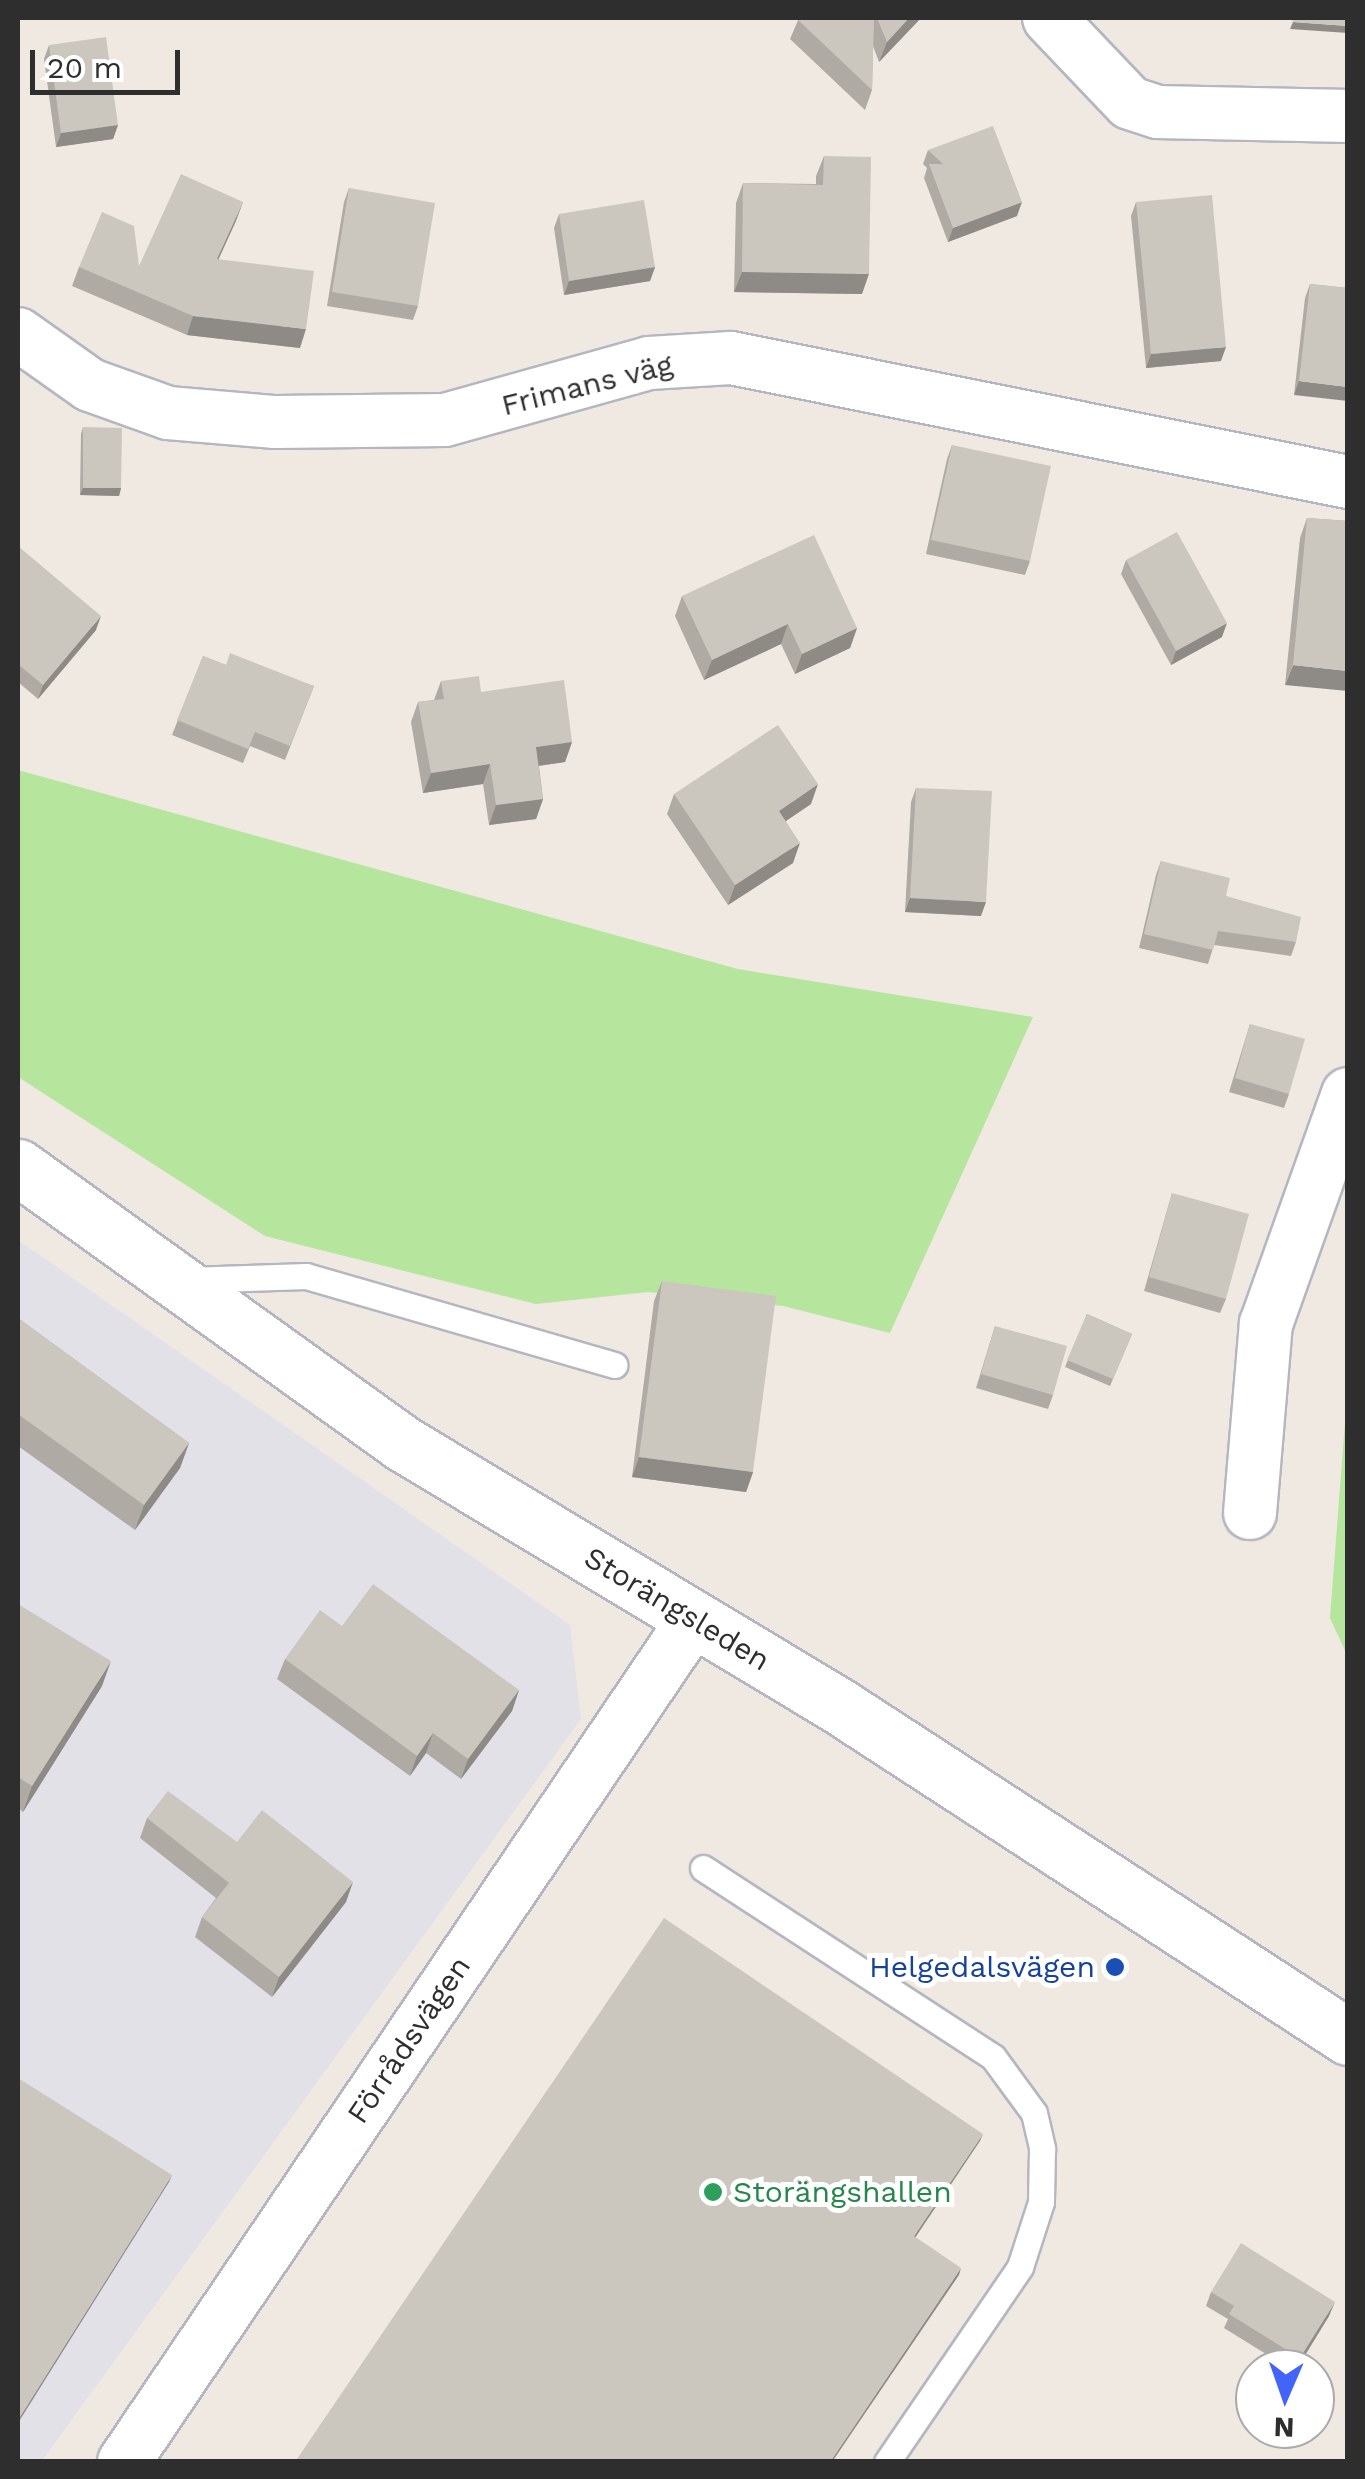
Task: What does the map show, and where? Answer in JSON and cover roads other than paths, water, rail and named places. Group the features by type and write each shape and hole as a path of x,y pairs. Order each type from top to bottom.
{"main road":[{"name":"Storängsleden","path":"18,1168 402,1443 694,1619 1348,2036"}],"street":[{"path":"1049,18 1130,103 1158,112 1348,116"},
{"name":"Frimans väg","path":"18,334 90,385 168,413 276,422 446,420 648,364 732,358 1348,482"},
{"path":"1250,1514 1266,1324 1348,1094"},
{"name":"Förrådsvägen","path":"124,2462 694,1619"}],"lane":[{"path":"175,1280 306,1276 614,1365"},
{"path":"703,1868 993,2057 1034,2113 1042,2149 1040,2202 1020,2266 886,2462"}],"place":[{"name":"Helgedalsvägen","path":"1115,1967"},
{"name":"Storängshallen","path":"713,2192"}]}
